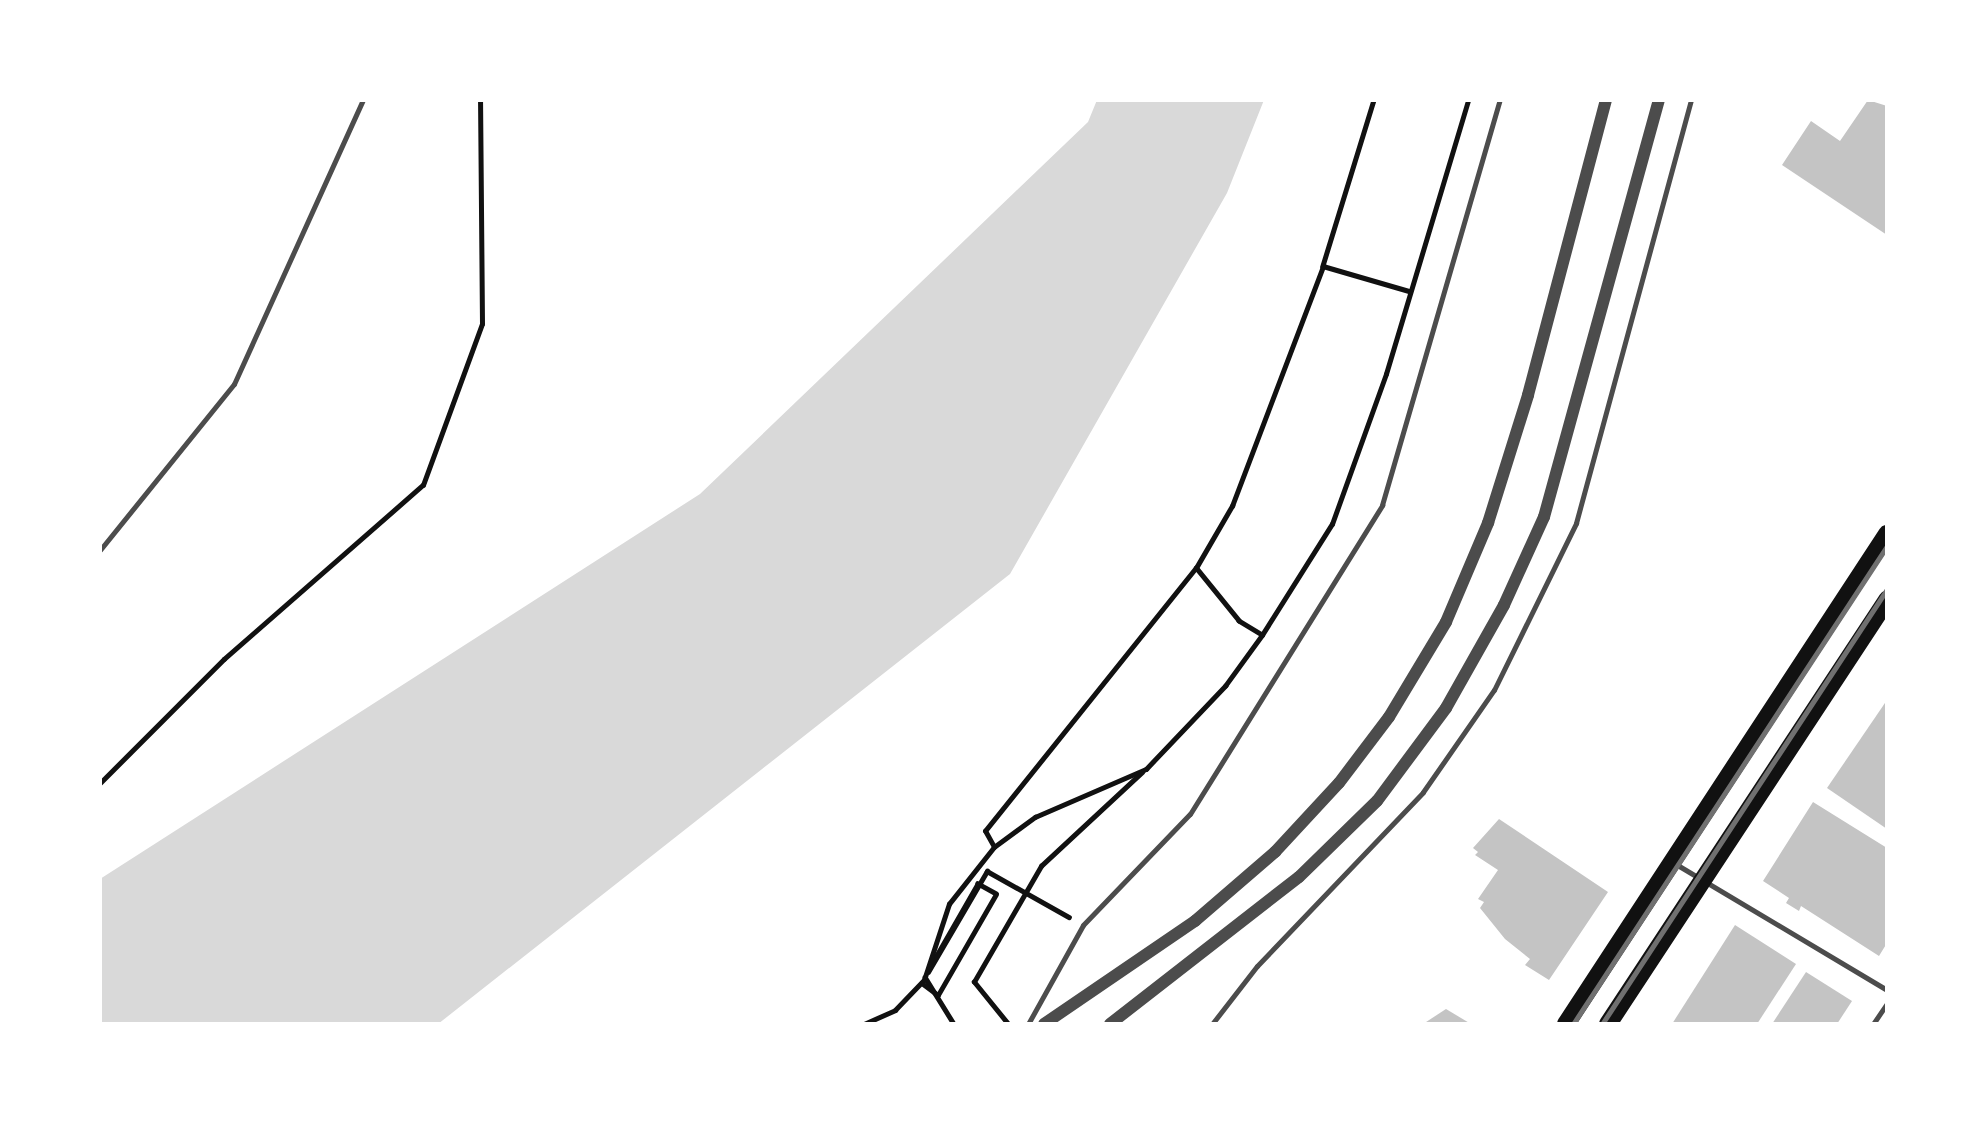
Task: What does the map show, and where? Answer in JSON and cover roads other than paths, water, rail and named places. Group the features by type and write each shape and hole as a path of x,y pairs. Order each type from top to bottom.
{"main road":[{"path":"1566,1024 1878,555 1887,534"},
{"path":"1608,1024 1887,600"}],"street":[{"path":"1044,1024 1195,921 1275,852 1339,783 1390,717 1446,622 1488,523 1528,396 1606,100"},
{"path":"1110,1024 1299,877 1377,801 1446,708 1504,605 1544,517 1659,100"}],"lane":[{"path":"100,550 234,384 363,100"},
{"path":"1028,1024 1083,925 1190,814 1382,505 1500,100"},
{"path":"1212,1024 1257,966 1423,792 1494,690 1576,523 1691,100"},
{"path":"1673,862 1702,882 1887,990"},
{"path":"1873,1024 1887,1003"}],"railway":[{"path":"1573,1024 1887,546"},
{"path":"1602,1024 1887,589"}]}
